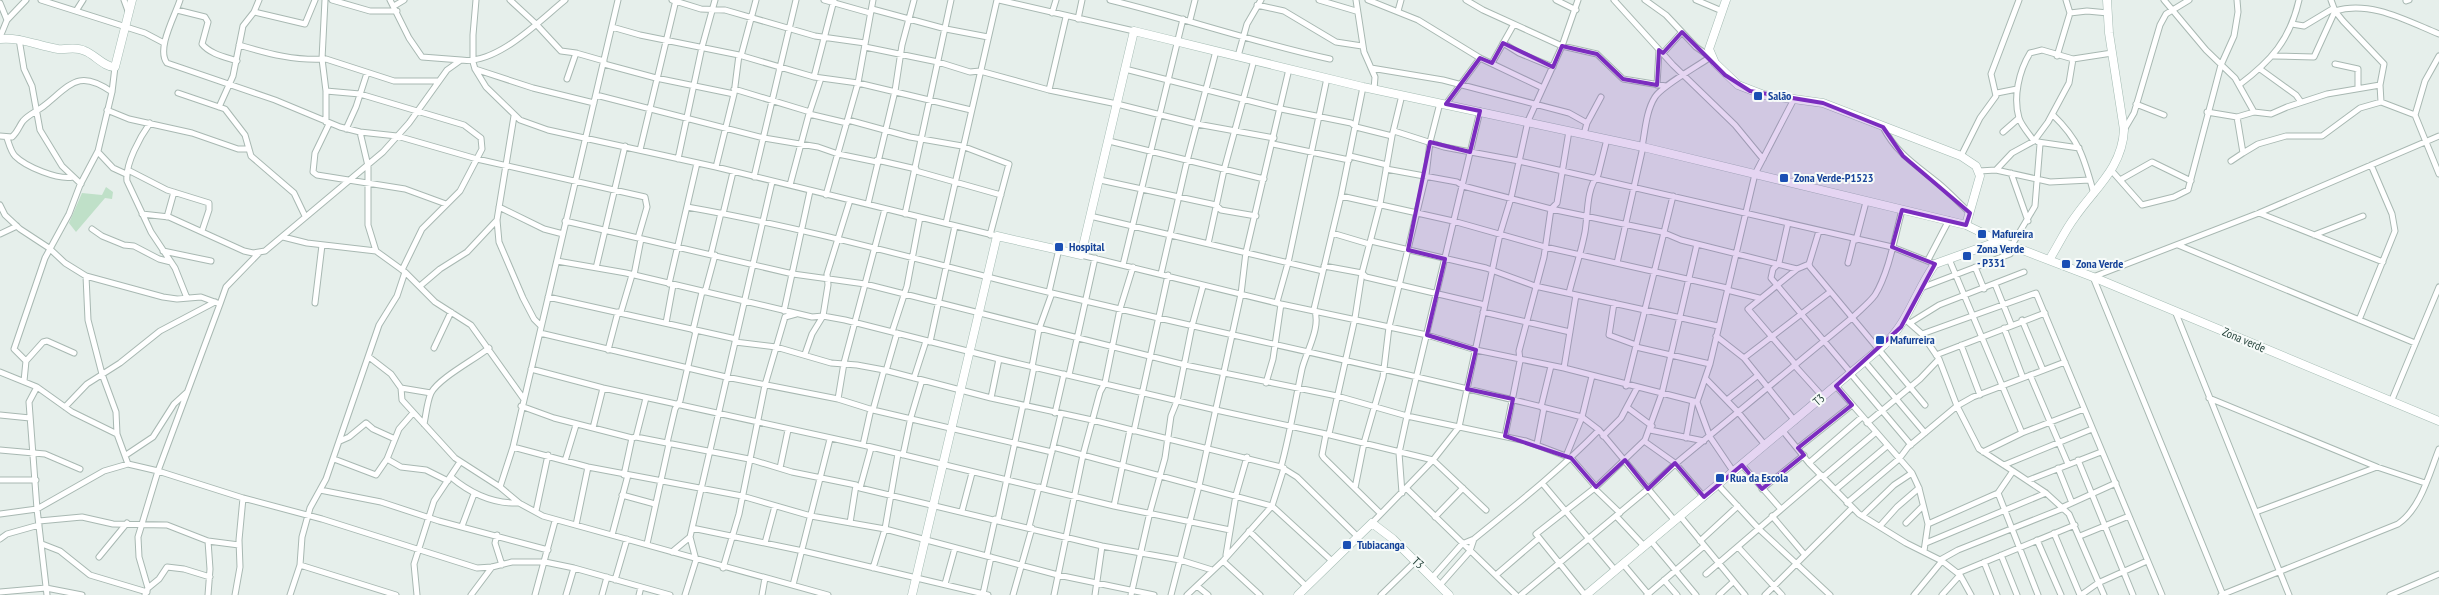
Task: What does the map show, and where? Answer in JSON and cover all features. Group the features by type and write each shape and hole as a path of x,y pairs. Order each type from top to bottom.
{"street":[{"path":"26,0 7,20 0,38 19,39 61,49 76,47 87,51 110,67 115,67"},
{"path":"41,0 123,28 145,33 164,43"},
{"path":"76,11 83,0"},
{"path":"124,0 128,12"},
{"path":"26,361 17,353 15,346 29,299 35,289 49,248 70,214 81,184 98,152 112,92 123,28 132,0"},
{"path":"180,0 164,43 164,59 167,63 275,100 327,123 360,132 397,136 477,159 647,198 647,207 633,275 619,312 608,350"},
{"path":"219,107 237,61 243,26 254,12 259,0"},
{"path":"254,12 305,24 308,21 315,0"},
{"path":"325,0 322,59 327,123 315,153 312,172 327,178 405,189 446,204"},
{"path":"332,0 370,11 395,8 404,0"},
{"path":"390,0 409,38 422,57 473,62 506,47 565,0"},
{"path":"476,0 473,62 475,69 486,87 514,116 548,130 716,167 955,226 1168,275 1203,286 1427,335 1476,350 1564,368 1626,386 1695,402"},
{"path":"510,0 536,24 560,51 576,53 656,78 734,91 809,113 962,146 1009,164 1001,195 980,314 912,595"},
{"path":"500,487 513,447 574,180 618,0"},
{"path":"640,150 675,0 702,9 725,10 789,30 865,45 938,62 970,72 980,71 1049,90 1274,141 1310,153 1349,158 1457,182 1463,186 1551,209 1662,232 1697,244 1736,252 1797,269"},
{"path":"678,159 702,47 715,0"},
{"path":"716,167 734,91 740,55 756,0"},
{"path":"754,177 778,68 796,0"},
{"path":"824,0 988,37"},
{"path":"826,195 858,83 873,0"},
{"path":"868,204 914,0"},
{"path":"905,214 923,138 951,0"},
{"path":"946,223 962,146 998,0 1020,2 1052,13 1134,31 1362,87 1528,121 1949,220 1966,225 1999,241 2049,260 2075,216 2094,194 2121,152 2124,130 2112,53 2107,0"},
{"path":"1052,13 1056,0"},
{"path":"1078,19 1082,0"},
{"path":"1110,0 1125,2 1190,20 1290,51 1330,59"},
{"path":"1190,20 1195,0"},
{"path":"1319,0 1356,11"},
{"path":"1356,0 1362,46 1374,77 1374,89"},
{"path":"1368,0 1418,20 1480,58 1543,88"},
{"path":"1398,11 1401,0"},
{"path":"1466,0 1562,46 1597,54 1623,80 1666,86"},
{"path":"1556,0 1576,10"},
{"path":"1298,595 1433,460 1459,427 1500,234 1511,198 1528,121 1534,104 1562,46 1578,0"},
{"path":"1614,0 1634,19 1685,76 1735,125 1762,159"},
{"path":"1645,0 1666,15 1725,74 1750,91 1823,103 1961,156 1976,166 1979,171 1978,184 1966,225"},
{"path":"1696,0 1722,10"},
{"path":"1710,58 1710,49 1726,0"},
{"path":"1997,93 1991,80 1992,74 2019,0"},
{"path":"2057,56 2070,13 2066,0"},
{"path":"2164,0 2221,65 2228,69 2254,112"},
{"path":"2124,130 2136,104 2160,25 2166,14 2189,0"},
{"path":"2111,170 2142,205 2185,193 2191,182 2207,112 2218,84 2221,65 2236,31 2237,0"},
{"path":"2239,85 2260,70 2274,56 2292,24 2299,0"},
{"path":"2331,0 2335,10 2360,41 2384,64 2380,85 2381,102"},
{"path":"814,77 833,1"},
{"path":"0,3 7,20"},
{"path":"1238,56 1247,24 1259,3 1284,10 1336,42 1362,46"},
{"path":"2292,24 2304,26 2335,10 2352,7 2372,10 2439,34"},
{"path":"177,10 205,17 208,22 202,44 203,47 215,54 237,61"},
{"path":"2274,56 2314,57 2335,10"},
{"path":"2070,13 2087,11 2108,13"},
{"path":"1049,90 1066,16"},
{"path":"1124,265 1183,19"},
{"path":"1492,64 1514,24"},
{"path":"612,27 640,35 740,55 778,68 814,77 858,83 971,110"},
{"path":"1081,255 1134,31"},
{"path":"1657,85 1661,51 1682,32"},
{"path":"19,39 22,62 32,86 40,130 62,166 81,184"},
{"path":"1503,43 1519,53 1553,67"},
{"path":"239,45 291,59 315,61 322,59 406,83 438,81"},
{"path":"2079,148 2040,144 2034,140 2019,118 2017,89 2020,75 2030,53 2038,50 2072,59 2112,53"},
{"path":"1161,274 1172,235 1178,196 1216,51"},
{"path":"567,79 576,53"},
{"path":"2439,56 2425,81 2415,115 2439,174"},
{"path":"1355,488 1364,443 1376,406 1390,327 1426,175 1430,142 1443,103 1459,86 1480,58"},
{"path":"1617,263 1653,101 1666,86 1685,76 1710,58"},
{"path":"1996,170 2012,153 2034,140 2053,115 2069,83 2072,59"},
{"path":"142,214 167,217 202,231 244,252 265,251 305,216 368,166 417,112 447,70 461,60"},
{"path":"1208,244 1224,170 1254,60"},
{"path":"2335,64 2358,69 2358,88"},
{"path":"1371,68 1423,76 1534,104 1569,113 1587,123"},
{"path":"475,69 533,88 594,103"},
{"path":"1125,69 1281,109 1351,123 1356,127 1519,161 1892,247 1932,262 1999,241"},
{"path":"1171,595 1199,486 1230,336 1241,294 1246,252 1274,141 1289,69"},
{"path":"2260,70 2296,96 2301,102"},
{"path":"346,128 367,72"},
{"path":"790,185 809,113 822,78"},
{"path":"1266,383 1275,344 1279,303 1327,78"},
{"path":"0,136 7,138 18,132 23,121 57,93 82,79 96,83 112,92"},
{"path":"2207,112 2238,117 2254,112 2271,114 2301,102 2358,88 2380,85"},
{"path":"1226,555 1272,506 1316,320 1314,310 1356,127 1362,87"},
{"path":"1961,156 1980,118 1997,93 2017,89"},
{"path":"290,595 300,565 307,515 334,459 343,426 355,400 379,325 398,296 404,271 417,236 460,191 483,145 481,138 464,125 360,94 326,91"},
{"path":"178,93 219,107 231,114 245,135 257,162 294,193 305,216"},
{"path":"596,95 764,138 818,147 838,154 916,170 1001,195"},
{"path":"1380,513 1322,455 1355,318 1362,273 1380,204 1402,95"},
{"path":"1584,134 1587,123 1601,97"},
{"path":"1686,438 1695,402 1706,379 1710,364 1755,174 1794,99"},
{"path":"2231,161 2258,144 2286,136 2322,136 2360,108 2381,102 2415,115"},
{"path":"2136,104 2164,115"},
{"path":"107,110 129,119 192,133 238,150 250,149"},
{"path":"1480,111 1400,452 1404,490 1435,517 1516,595"},
{"path":"2053,115 2070,132 2079,148 2094,194"},
{"path":"514,116 497,220 499,242 534,319 541,326"},
{"path":"2238,117 2242,153"},
{"path":"2003,132 2019,118"},
{"path":"150,124 138,139 127,172 127,181 142,214 163,251 172,262 187,298"},
{"path":"1883,127 1890,140 1903,156 1939,184 1970,213"},
{"path":"1504,436 1513,400 1520,360 1519,351 1544,257 1551,209 1557,203 1569,131"},
{"path":"360,132 368,166 368,225 376,251"},
{"path":"2439,136 2259,213 2093,277 2222,595 2398,524 2412,512 2439,449"},
{"path":"7,138 12,152 23,162 63,179 73,177"},
{"path":"1569,293 1595,179 1598,175 1607,139"},
{"path":"1109,141 1264,179"},
{"path":"2012,245 2028,220 2036,202 2036,180 2040,164 2040,144"},
{"path":"596,268 625,146"},
{"path":"98,152 113,168 174,192 209,203 210,210 202,231"},
{"path":"2120,180 2152,162 2191,182"},
{"path":"666,323 678,247 697,163"},
{"path":"2359,320 2394,235 2395,227 2371,165"},
{"path":"1979,171 1996,170 2050,182 2090,180"},
{"path":"647,544 659,482 688,367 733,172"},
{"path":"2011,173 2028,220"},
{"path":"1100,180 1216,205 1221,210 1256,216"},
{"path":"685,595 696,560 690,537 700,488 716,413 746,301 772,182"},
{"path":"784,311 810,191"},
{"path":"167,217 174,192"},
{"path":"1341,196 1453,221 1545,247 1759,298"},
{"path":"1626,386 1662,232 1673,196"},
{"path":"805,354 812,334 823,316 828,285 826,278 850,200"},
{"path":"1848,263 1866,202"},
{"path":"0,206 17,226 49,248 65,263 86,276 151,294 177,299 201,297 218,303"},
{"path":"687,207 722,213 874,248 1230,336 1382,368 1416,378 1582,417 1599,430 1648,489 1702,544 1745,595"},
{"path":"499,208 540,227 562,234"},
{"path":"838,399 844,363 885,209"},
{"path":"1521,595 1648,489 1675,463 1704,442 1766,388 1853,317 1874,296 1892,247 1902,210"},
{"path":"2259,213 2383,262"},
{"path":"1090,216 1288,263 1362,273 1366,277 1400,286 1485,305"},
{"path":"2314,235 2363,216"},
{"path":"863,445 885,370 913,261 911,257 920,217"},
{"path":"420,286 440,269 467,252 497,220"},
{"path":"1932,262 1949,220"},
{"path":"565,221 793,274 865,284 1076,339 1150,355 1185,365 1337,396 1407,416 1537,444 1569,457 1644,546"},
{"path":"1788,223 1779,263 1773,269 1772,276 1776,284 1911,445"},
{"path":"0,234 17,226"},
{"path":"914,378 939,304 945,266 955,226"},
{"path":"92,229 102,236 124,245 134,246 159,259 172,262"},
{"path":"1809,264 1819,231"},
{"path":"1332,233 1486,268 1492,272 1535,286 1718,326"},
{"path":"283,237 322,246 376,251 404,271 435,302 471,325 523,398"},
{"path":"1585,595 1538,539 1537,532 1595,488 1644,441 1651,428 1662,393 1697,244"},
{"path":"2178,245 2415,343"},
{"path":"315,303 322,246"},
{"path":"692,528 803,551 982,594 1014,443 1025,406 1040,329 1060,249"},
{"path":"163,251 211,260"},
{"path":"147,592 138,549 142,523 158,471 218,303 226,287 260,252"},
{"path":"1920,288 2010,254"},
{"path":"1013,595 1053,450 1058,413 1095,258"},
{"path":"1949,258 2022,433"},
{"name":"Zona verde","path":"2049,260 2439,422"},
{"path":"557,261 633,275 797,314 812,317 823,316 856,323 999,360 1067,374 1177,402 1292,426 1433,460 1486,510"},
{"name":"T3","path":"1585,595 1596,592 1615,570 1718,486 1892,338 1908,321 1932,262"},
{"path":"1809,264 1797,269 1776,284 1748,309 1822,397"},
{"path":"1809,264 1925,406"},
{"path":"1975,267 1984,289"},
{"path":"1054,595 1083,456 1092,420 1105,383 1120,309 1133,268"},
{"path":"2024,272 1964,297 1939,305 1908,321 1922,334 1938,357 1956,406 1983,452 2029,480 2064,507 2075,525 2104,595"},
{"path":"1114,506 1168,275"},
{"path":"86,276 88,320 102,374 116,412 117,434 128,464"},
{"path":"1995,284 2011,324"},
{"path":"1131,592 1165,458 1166,439 1173,408 1177,402 1192,326 1203,286"},
{"path":"2391,402 2439,287"},
{"path":"1744,358 1800,313 1830,292"},
{"path":"1922,334 2036,292 2162,595"},
{"path":"1564,368 1576,295"},
{"path":"548,297 666,323 735,341 776,347 831,363 844,363 885,370 991,398 1092,420 1282,467 1298,477 1358,537"},
{"path":"65,407 87,384 120,363 160,331 218,303"},
{"path":"1614,303 1609,335 1636,346 1710,364"},
{"path":"2175,311 2289,595"},
{"path":"434,348 451,312"},
{"path":"1483,312 1570,332"},
{"path":"1867,423 1911,387 1938,357 2011,324 2044,313"},
{"path":"723,568 734,536 756,422 776,347 785,318 797,314"},
{"path":"2022,320 2042,370"},
{"path":"2004,328 2023,378"},
{"path":"540,333 726,377 838,399 872,410 910,417 1014,443 1083,456 1272,506 1332,560"},
{"path":"1716,336 1744,358 1766,388 1795,421"},
{"path":"24,381 26,361 45,341 74,353"},
{"path":"1961,345 1980,395"},
{"path":"424,424 431,393 447,377 465,367 489,348"},
{"path":"369,357 392,374 401,388 402,400 412,413 460,462 500,487 519,503 536,512 555,521 647,544 723,568 828,595"},
{"path":"991,398 999,360"},
{"path":"1865,362 1925,433"},
{"path":"1848,502 1899,459 1911,445 1956,406 2001,386 2065,362"},
{"path":"1537,444 1542,407 1551,366"},
{"path":"531,369 603,388 863,445 943,466 1114,506 1230,530"},
{"path":"0,372 37,387 65,407 117,434"},
{"path":"2030,375 2068,464"},
{"path":"1569,457 1582,417 1592,376"},
{"path":"1727,400 1757,376"},
{"path":"1706,379 1738,412 1765,445"},
{"path":"873,568 885,529 910,417 922,380"},
{"path":"1836,386 1886,446 1912,473 1919,488 1928,524 1924,551"},
{"path":"37,387 29,398 37,509 47,595"},
{"path":"401,388 431,393"},
{"path":"593,428 603,388"},
{"path":"1603,436 1616,425 1628,408 1636,388"},
{"path":"126,455 153,437 174,404 186,393"},
{"path":"612,535 634,438 646,398"},
{"path":"2209,398 2377,467 2425,483"},
{"path":"1695,402 1710,437 1734,472"},
{"path":"1798,448 1852,405"},
{"path":"521,406 576,425 634,438 748,459 934,507 997,519 1102,546 1180,560 1212,570"},
{"path":"1628,408 1651,428 1704,442"},
{"path":"1983,452 2022,433 2084,409"},
{"path":"334,459 376,475 387,460 401,426 412,413"},
{"path":"0,414 30,418"},
{"path":"1810,463 1862,417"},
{"path":"340,442 366,423 395,439"},
{"path":"565,460 576,425"},
{"path":"2004,465 2092,429"},
{"path":"780,468 788,430"},
{"path":"1432,578 1462,544 1474,539 1542,482 1599,430"},
{"path":"1783,431 1852,508 1906,543 1941,561 1959,574 1971,595"},
{"path":"1706,574 1759,529 1780,508 1875,433"},
{"path":"793,585 830,439"},
{"path":"1644,441 1675,463 1704,497"},
{"path":"1835,490 1886,446"},
{"path":"513,447 588,467 659,482 742,496 811,516 885,529 1058,575 1131,592 1154,595"},
{"path":"850,523 858,487 871,448"},
{"path":"0,450 33,453 59,460 80,469"},
{"path":"2029,480 2102,452"},
{"path":"536,512 548,455"},
{"path":"1762,488 1804,455"},
{"path":"1187,595 1212,570 1223,562 1226,555 1236,496 1247,457"},
{"path":"387,460 401,467 426,470 449,479 474,494 506,502 519,503"},
{"path":"2078,460 2133,595"},
{"path":"417,595 414,564 434,501 460,462"},
{"path":"0,514 37,509 97,474 116,466 128,464 307,515 477,568 492,567 512,562 545,562 574,568 669,595"},
{"path":"1742,465 1780,508"},
{"path":"576,525 588,467"},
{"path":"2256,512 2377,467"},
{"path":"2058,468 2072,503"},
{"path":"1928,524 1998,493 2014,471"},
{"path":"962,511 972,473"},
{"path":"1862,516 1894,486 1912,473"},
{"path":"0,480 36,480"},
{"path":"1542,482 1564,511 1615,570"},
{"path":"1914,595 1941,561 1952,552 2064,507 2116,483"},
{"path":"1718,486 1759,529 1827,594"},
{"path":"1435,517 1463,488"},
{"path":"1880,526 1897,507 1919,488"},
{"path":"320,490 382,502 429,518 548,550"},
{"path":"1998,493 2038,595"},
{"path":"1926,543 2005,512 2046,493"},
{"path":"462,526 474,494"},
{"path":"622,495 655,504"},
{"path":"235,595 240,567 239,545 243,498"},
{"path":"765,543 775,506"},
{"path":"1623,564 1648,595 1676,570 1738,506"},
{"path":"1906,523 1923,506"},
{"path":"1764,595 1794,563 1805,555 1852,508"},
{"path":"1772,516 1805,555"},
{"path":"2080,536 2129,516"},
{"path":"0,539 12,532 39,523 82,517 113,524 142,523 180,528 208,541 239,545"},
{"path":"534,595 545,562 555,521"},
{"name":"T3","path":"1372,523 1416,561 1449,595"},
{"path":"99,557 127,524"},
{"path":"1942,595 1959,574 2075,525"},
{"path":"1249,530 1306,586"},
{"path":"2054,534 2080,595 2098,583 2147,561"},
{"path":"497,536 495,543 502,565"},
{"path":"672,552 690,537"},
{"path":"615,580 627,539"},
{"path":"1440,586 1470,551 1474,539"},
{"path":"1496,575 1538,539"},
{"path":"2037,540 2060,595"},
{"path":"208,541 210,577 208,595"},
{"path":"1651,541 1696,595"},
{"path":"42,544 60,551 90,575 147,592"},
{"path":"1095,595 1102,546"},
{"path":"1738,547 1782,595"},
{"path":"945,584 955,548"},
{"path":"2001,555 2018,595"},
{"path":"1382,595 1416,561"},
{"path":"1223,562 1260,595"},
{"path":"1984,562 1997,595"},
{"path":"300,565 396,595"},
{"path":"147,592 167,567 184,569 210,577"},
{"path":"471,595 492,567"},
{"path":"566,595 574,568"},
{"path":"2390,595 2439,574"},
{"path":"602,595 607,578"},
{"path":"762,595 766,578"},
{"path":"1664,580 1677,595"},
{"path":"1719,595 1734,582"},
{"path":"1198,586 1208,595"},
{"path":"639,595 641,587"},
{"path":"0,592 46,588 82,595"}],"highlighted area":[{"path":"1682,32 1725,75 1750,91 1823,103 1883,127 1903,156 1970,213 1966,225 1902,210 1892,247 1935,264 1901,327 1836,386 1852,405 1798,448 1804,455 1762,489 1742,465 1704,497 1675,463 1648,489 1625,460 1596,487 1571,458 1505,436 1513,399 1467,389 1476,350 1427,335 1445,259 1408,250 1430,142 1470,152 1480,111 1446,104 1480,58 1492,63 1503,43 1553,67 1562,46 1597,54 1623,79 1657,85 1659,50 1663,53"}],"green space":[{"path":"106,187 113,192 112,199 105,198 76,232 69,223 82,193 102,195"}],"place":[{"name":"Salão","path":"1758,96"},
{"name":"Zona Verde-P1523","path":"1784,178"},
{"name":"Mafureira","path":"1982,234"},
{"name":"Hospital","path":"1059,247"},
{"name":"Zona Verde - P331","path":"1967,256"},
{"name":"Zona Verde","path":"2066,264"},
{"name":"Mafurreira","path":"1880,340"},
{"name":"Rua da Escola","path":"1720,478"},
{"name":"Tubiacanga","path":"1347,545"}]}
